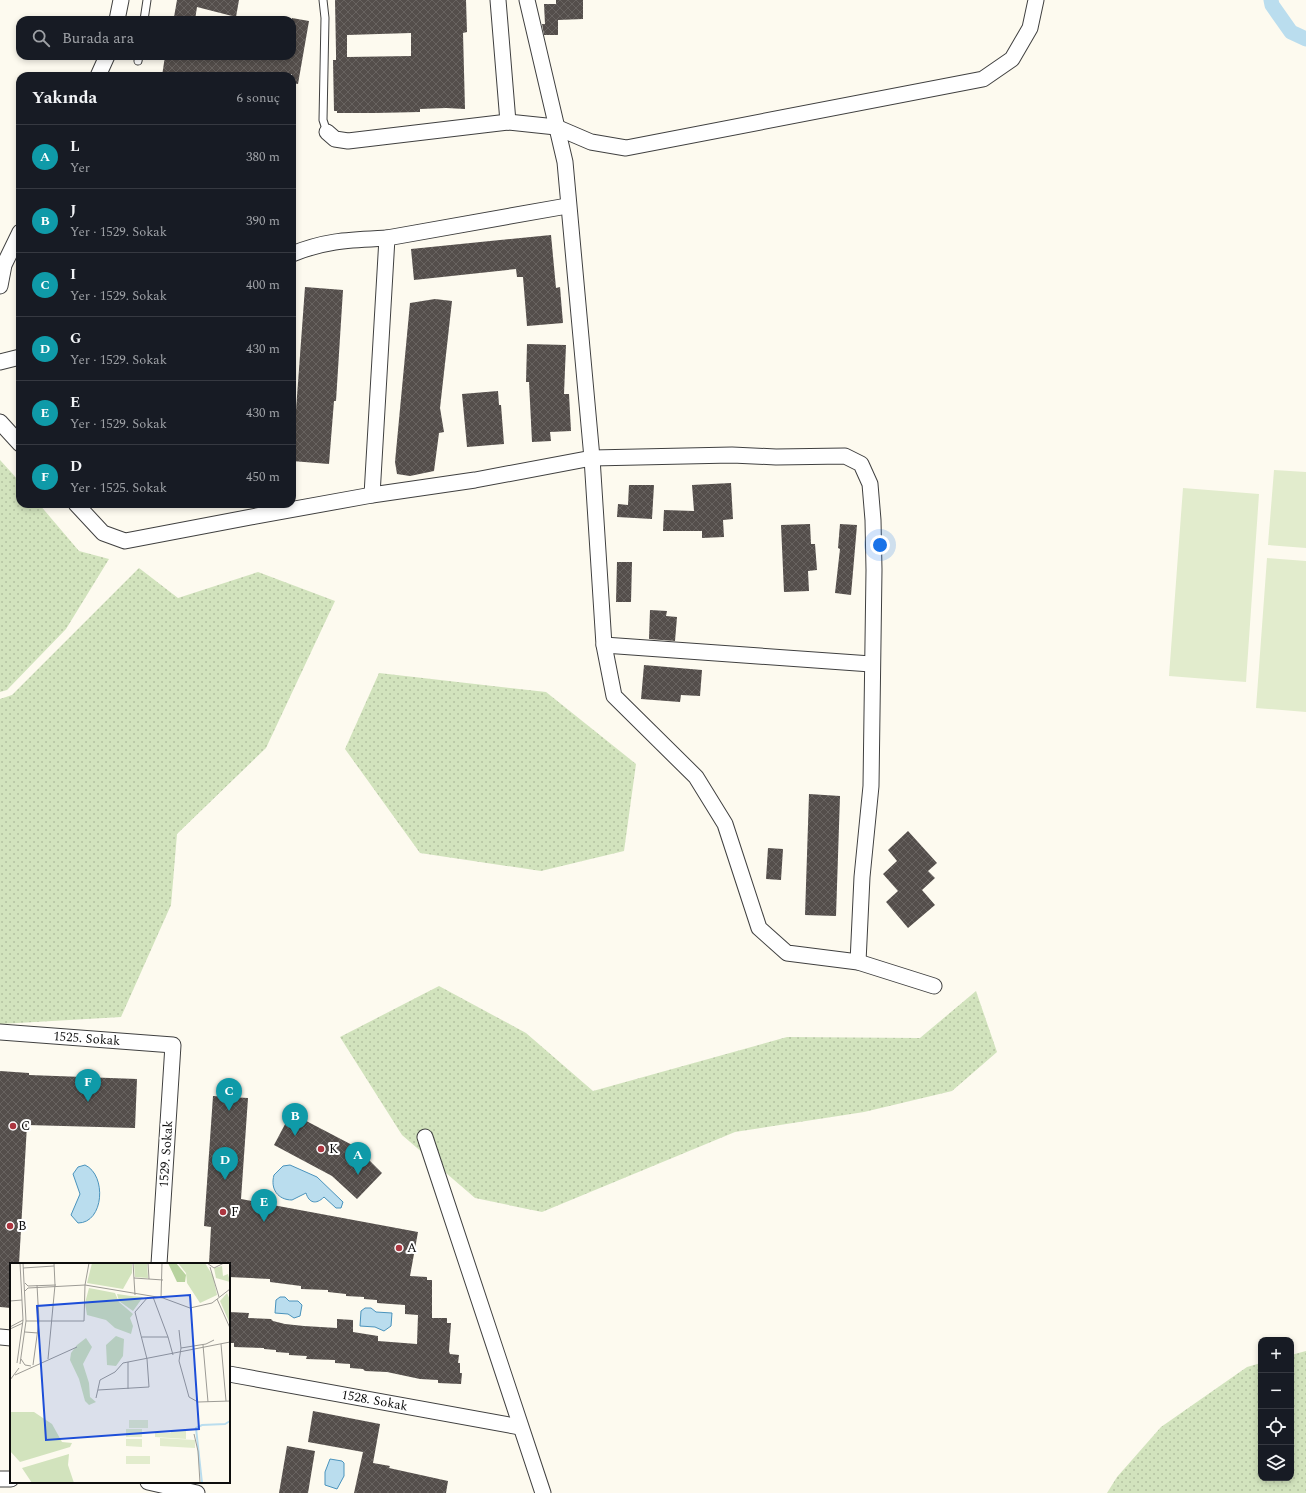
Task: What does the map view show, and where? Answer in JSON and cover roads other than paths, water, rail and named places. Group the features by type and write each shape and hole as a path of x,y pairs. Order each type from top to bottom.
{"street":[{"path":"118,16 121,0"},
{"path":"498,0 508,122"},
{"path":"527,0 565,162 592,458 604,645 614,696 696,777 725,824 759,928 787,953 858,962 934,986"},
{"path":"327,132 335,138 348,141 508,122 556,127 591,142 626,148 983,79 1012,59 1030,28 1036,0"},
{"path":"100,72 105,60"},
{"path":"296,252 315,245 336,240 386,238 568,206"},
{"path":"372,495 386,238"},
{"path":"0,282 4,265 16,240"},
{"path":"0,362 16,358"},
{"path":"0,422 16,440"},
{"path":"80,508 103,533 125,541 372,495 475,480 592,458 732,455 776,457 845,456 861,464 870,484 873,520 874,570 871,786 862,878 858,962"},
{"path":"604,645 872,664"},
{"name":"1525. Sokak","path":"0,1032 173,1045"},
{"name":"1529. Sokak","path":"159,1263 173,1045"},
{"path":"425,1137 543,1493"},
{"path":"0,1337 10,1338"},
{"name":"1528. Sokak","path":"230,1374 520,1427"},
{"path":"143,1493 144,1483"},
{"path":"152,1483 197,1493"}],"lane":[{"path":"145,16 147,0"},
{"path":"323,0 325,18 323,120 327,132"}],"water":[{"path":"85,1165 92,1170 97,1178 100,1198 93,1215 87,1221 78,1223 71,1215 80,1194 73,1174 78,1167"},
{"path":"290,1165 317,1177 343,1202 341,1208 336,1208 324,1197 321,1200 313,1202 309,1199 306,1193 292,1200 287,1200 279,1196 273,1185 274,1175 283,1166"},
{"path":"280,1297 285,1297 289,1301 298,1301 302,1305 300,1316 294,1318 288,1314 275,1313 276,1300"},
{"path":"365,1308 371,1308 376,1312 392,1313 391,1326 384,1331 375,1327 360,1326 361,1311"},
{"path":"330,1459 342,1461 344,1463 344,1476 337,1489 325,1485 325,1472"}],"waterway":[{"path":"1271,0 1272,5 1291,32 1306,39"}],"place":[{"name":"D","path":"88,1102"},
{"name":"I","path":"229,1111"},
{"name":"C","path":"13,1126"},
{"name":"J","path":"295,1136"},
{"name":"K","path":"321,1149"},
{"name":"L","path":"358,1175"},
{"name":"G","path":"225,1180"},
{"name":"F","path":"223,1212"},
{"name":"E","path":"264,1222"},
{"name":"B","path":"10,1226"},
{"name":"A","path":"399,1248"}]}
